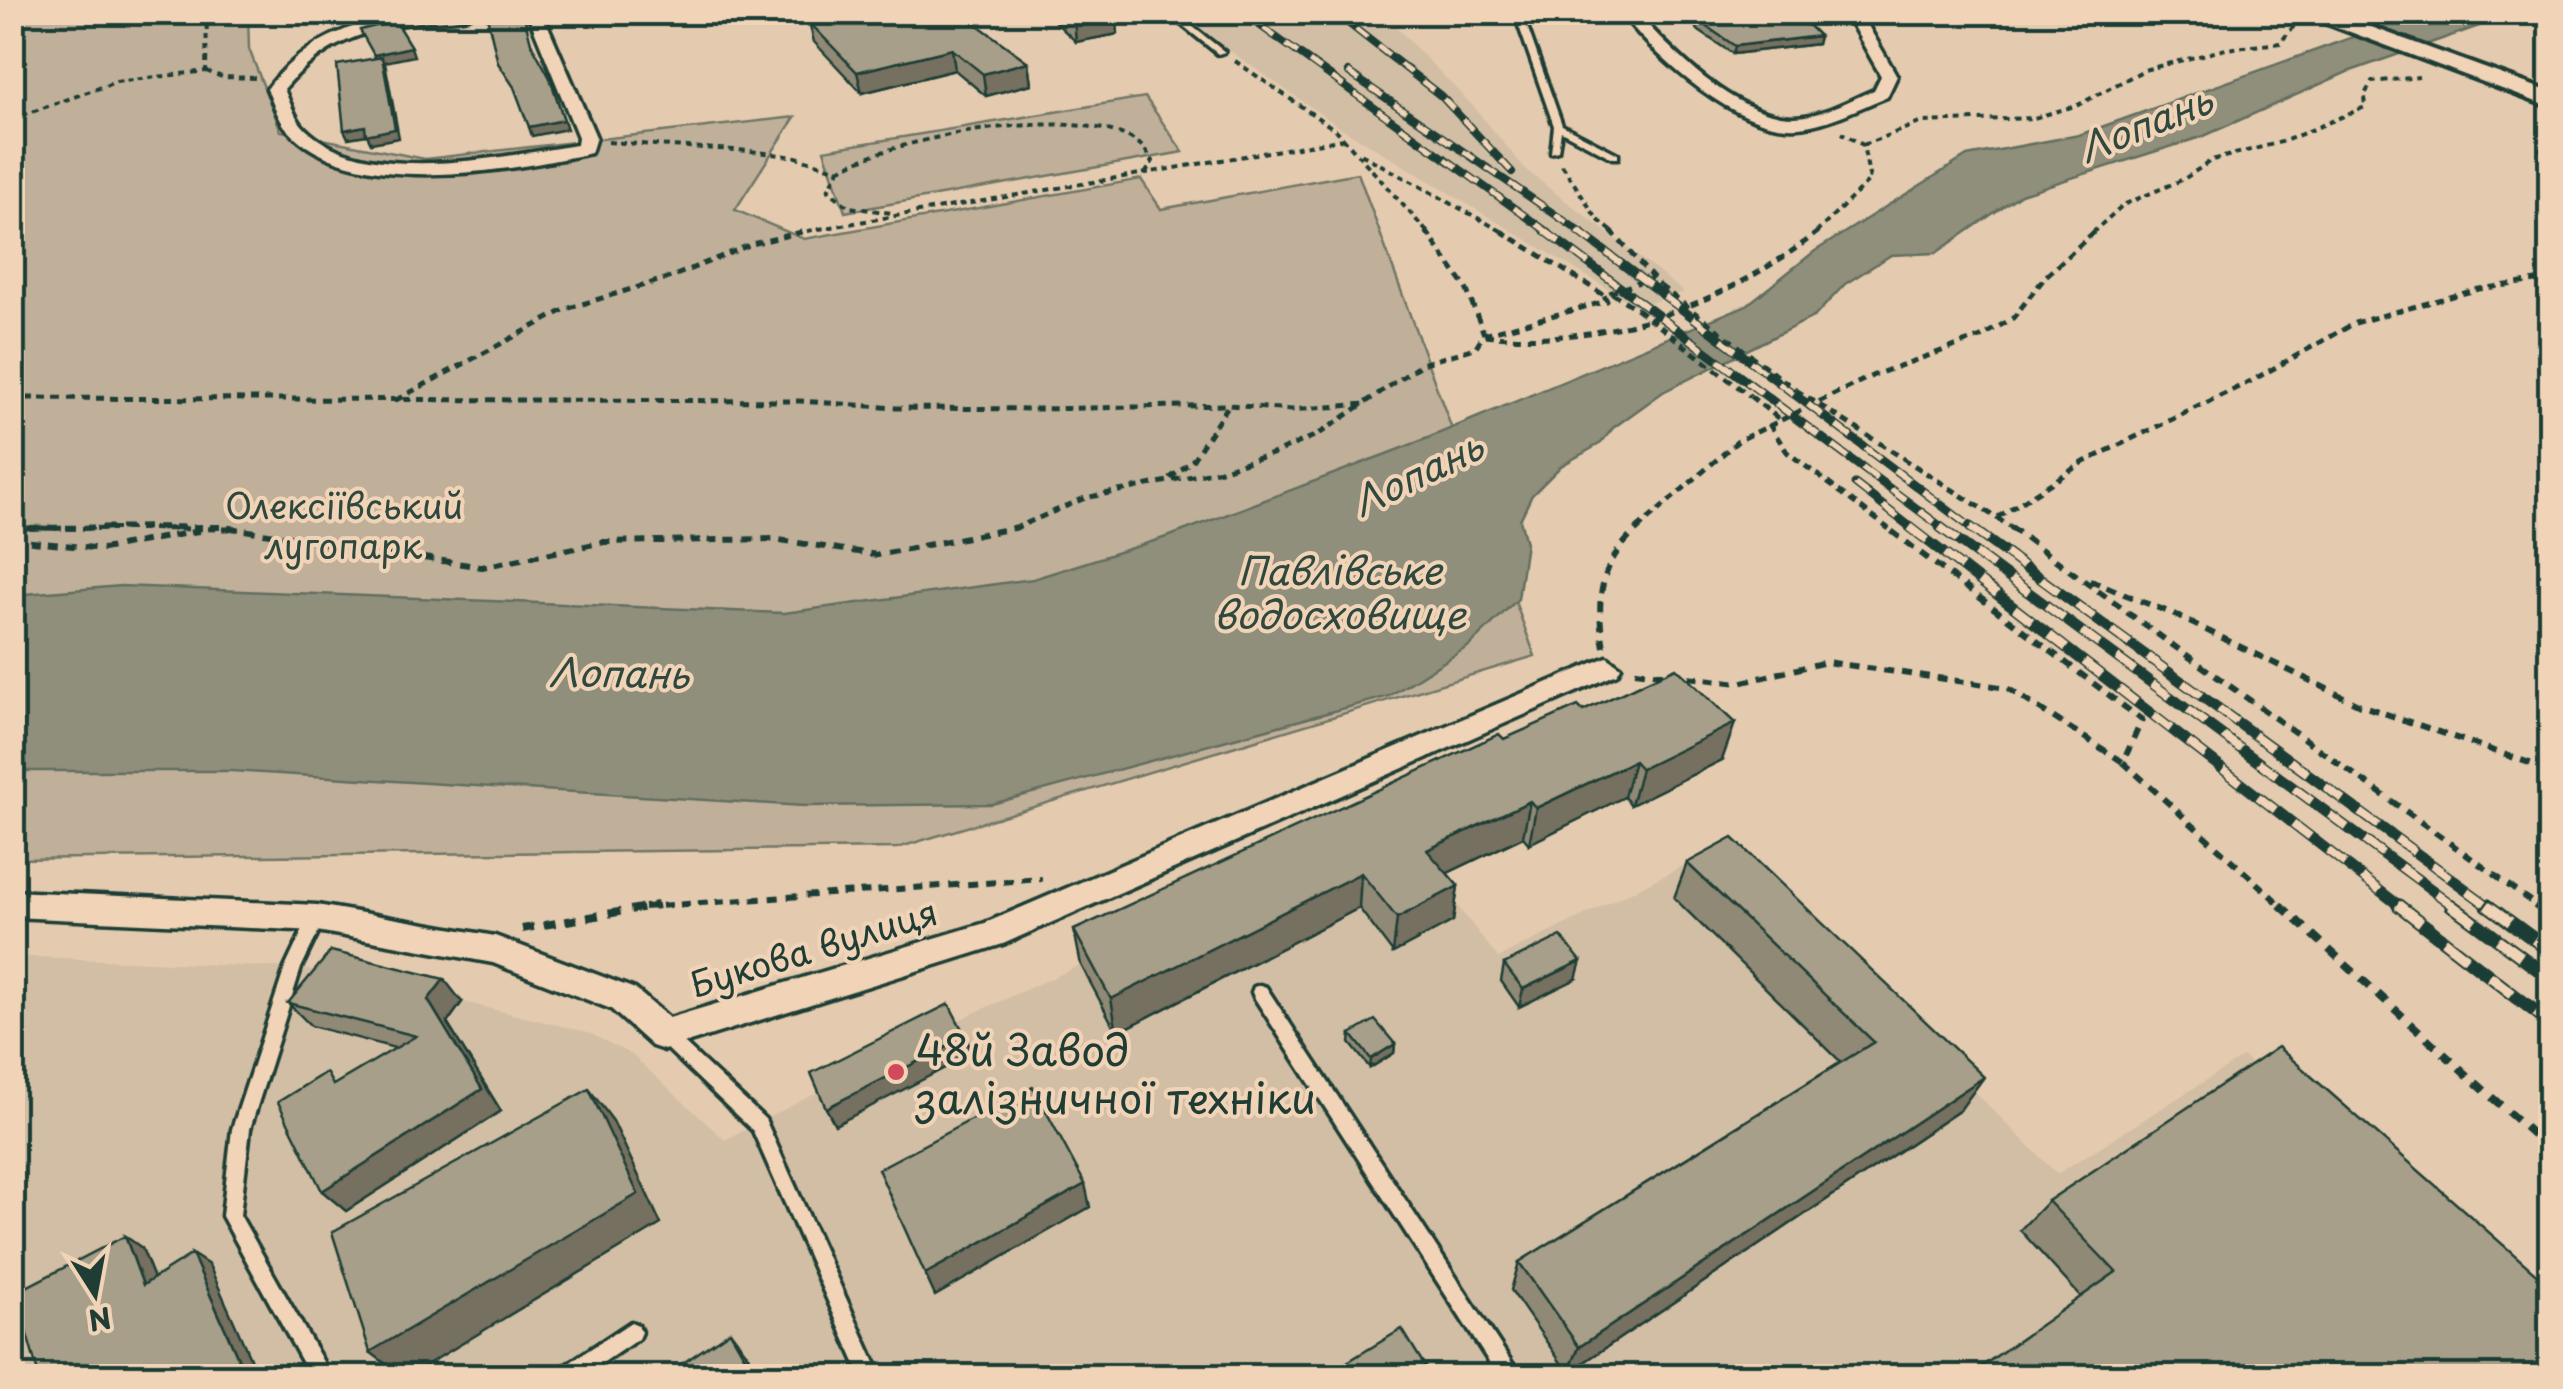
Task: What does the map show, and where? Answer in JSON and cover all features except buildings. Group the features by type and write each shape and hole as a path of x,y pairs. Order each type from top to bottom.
{"street":[{"path":"471,12 350,28 317,44 275,89 282,113 292,126 345,160 440,170 585,149 588,137 534,12"},
{"path":"1628,12 1661,51 1753,113 1794,122 1816,118 1881,92 1890,76 1852,12"},
{"path":"2320,17 2550,100"},
{"name":"Букова вулиця","path":"12,904 317,918 495,950 624,999 664,1034 992,934 1608,667"}],"lane":[{"path":"1169,12 1221,52"},
{"path":"1518,12 1558,126 1554,151"},
{"path":"1558,126 1616,156"},
{"path":"317,918 292,968 241,1129 230,1216 321,1376"},
{"path":"1260,992 1509,1376"},
{"path":"664,1034 759,1125 870,1376"},
{"path":"568,1376 631,1332"}],"path":[{"path":"206,71 207,12"},
{"path":"1863,146 1922,122 2034,118 2078,105 2144,70 2226,49 2280,43 2291,36 2291,28 2320,17"},
{"path":"12,528 224,526 482,567 604,542 774,538 877,555 1011,530 1084,498 1165,482 1275,453 1320,434 1422,364 1475,348 1484,334 1484,321 1468,290 1397,196 1356,151 1221,52"},
{"path":"12,119 116,82 206,71 222,77 282,79"},
{"path":"2429,79 2378,78 2368,83 2362,96 2365,107 2339,120 2285,141 2212,160 2184,179 2123,205 2046,276 2013,318 1982,338 1874,375 1738,441 1617,547 1596,604 1608,667 1739,684 1826,662 2007,688 2122,762 2550,1150"},
{"path":"1484,334 1528,340 1630,328 1752,276 1854,203 1870,180 1863,146 1816,118"},
{"path":"906,214 849,206 828,190 839,170 862,156 903,143 1038,127 1086,126 1115,131 1135,140 1153,161 1145,174"},
{"path":"2550,126 2543,135 2542,184 2550,201"},
{"path":"588,137 640,148 780,155 839,170"},
{"path":"395,401 566,309 671,277 752,244 1145,174 1196,161 1344,139"},
{"path":"1356,151 1637,309 1779,419"},
{"path":"1554,151 1597,219 1660,286 1816,404 1998,516 2199,667 2320,748 2550,916"},
{"path":"1608,293 1653,277"},
{"path":"1998,516 2084,462 2251,381 2355,322 2479,289 2550,278"},
{"path":"1484,334 1520,322 1586,310 1607,301 1608,293"},
{"path":"12,398 800,401 896,408 1229,405 1291,410 1368,404"},
{"path":"1165,482 1201,456 1212,419 1229,405"},
{"path":"1769,424 1787,452 2142,720 2122,762"},
{"path":"12,540 103,549 224,526"},
{"path":"2080,576 2174,614 2360,705 2550,770"},
{"path":"508,932 669,903 1056,878"}],"shaded area":[{"path":"1175,13 1382,13 1474,107 1526,170 1684,292 1638,307 1338,126"},
{"path":"1382,809 1498,958 1727,844 2057,1174 2243,1057 2550,1321 2550,1376 13,1376 13,956 293,968 352,975 587,1032 632,1055 725,1140 954,1022 1081,965"}],"green space":[{"name":"Олексіївський лугопарк","path":"12,13 248,13 249,49 281,131 425,159 795,117 735,210 804,239 1141,179 1161,209 1358,173 1535,656 897,848 13,859"},
{"path":"1145,97 1183,152 845,212 824,150"}],"water":[{"name":"Павлівське водосховище","path":"2420,13 2516,13 2345,73 2204,136 2021,194 1936,253 1891,255 1845,284 1815,316 1663,392 1613,428 1601,443 1561,466 1532,495 1520,520 1526,543 1518,599 1469,646 1389,696 992,804 804,806 231,771 13,771 13,595 121,586 784,613 1033,579 1170,536 1423,440 1747,305 1815,251 1967,156 2079,135"}],"railway":[{"path":"1241,12 1549,233"},
{"path":"1334,12 1441,96 1512,172"},
{"path":"1348,72 1582,233"},
{"path":"1545,231 1944,529"},
{"path":"1578,231 1973,529"},
{"path":"1855,484 1913,529"},
{"path":"1910,527 2401,907"},
{"path":"1940,527 2455,907"},
{"path":"1970,527 2490,907"},
{"path":"2398,905 2550,1023"},
{"path":"2451,905 2550,978"},
{"path":"2487,905 2550,951"}],"place":[{"name":"48й Завод залізничної техніки","path":"896,1072"}],"water label":[{"name":"Лопань","path":"2145,123"},
{"name":"Лопань","path":"1417,473"},
{"name":"Лопань","path":"619,672"}]}
